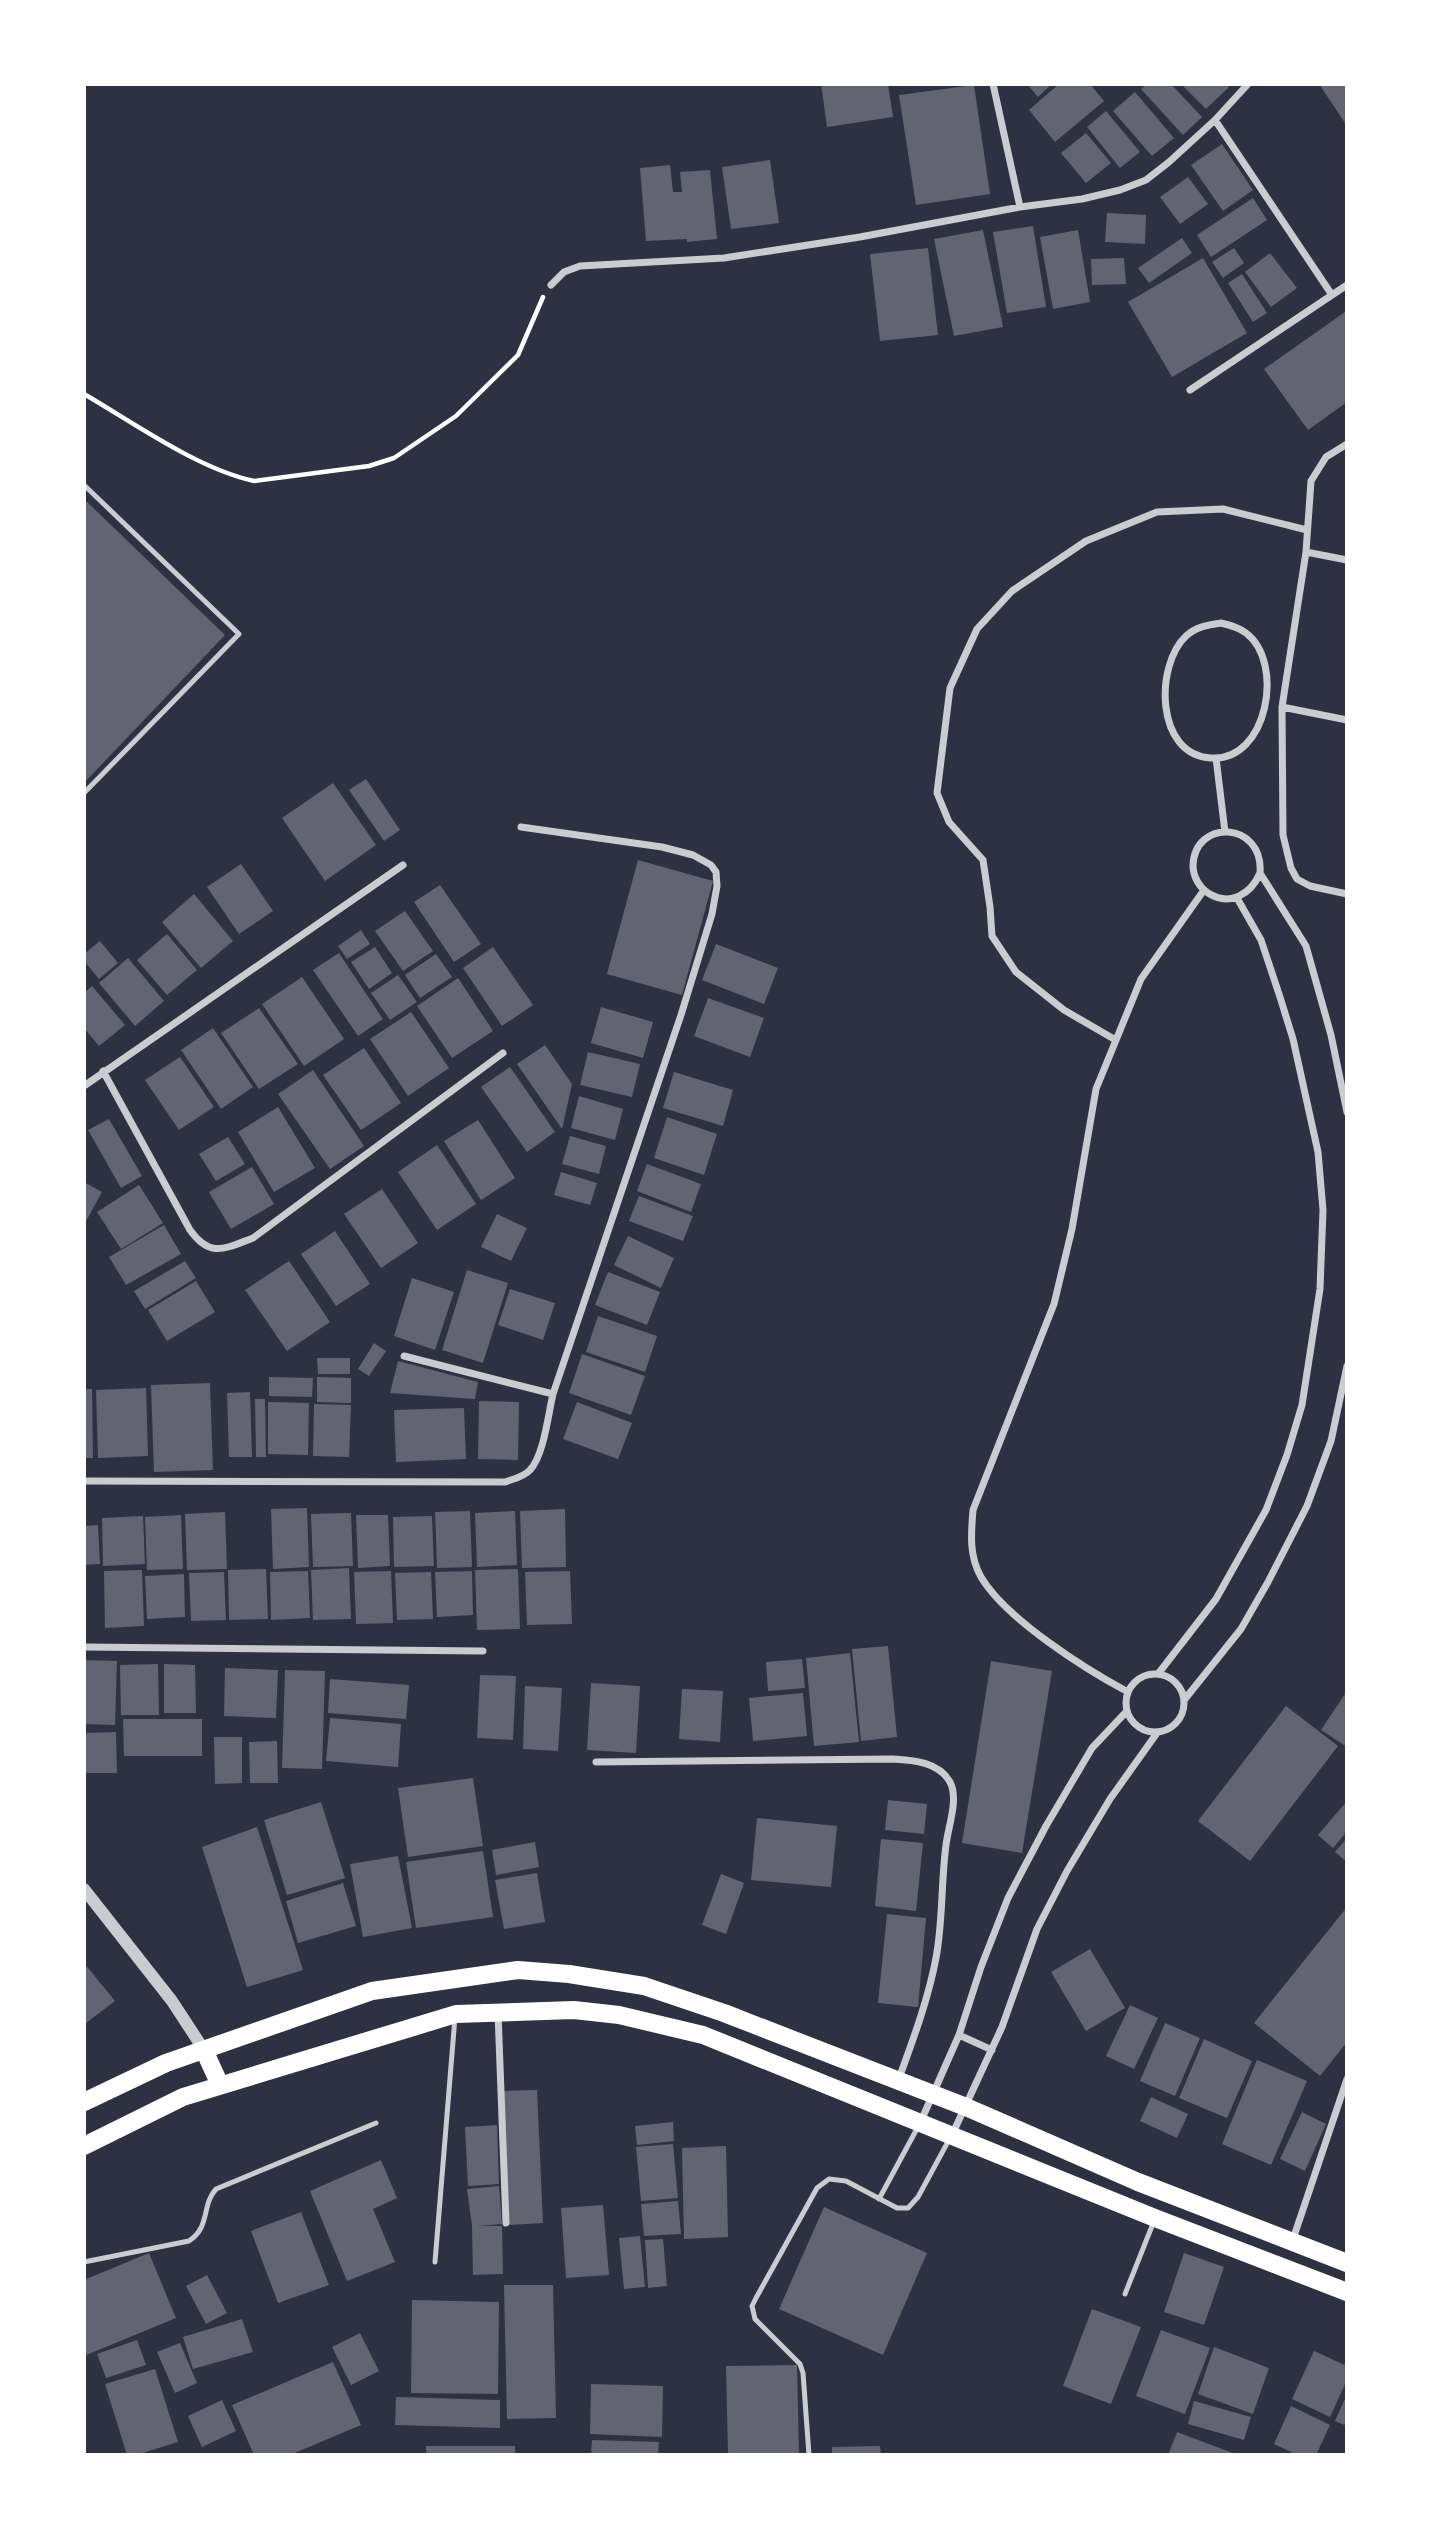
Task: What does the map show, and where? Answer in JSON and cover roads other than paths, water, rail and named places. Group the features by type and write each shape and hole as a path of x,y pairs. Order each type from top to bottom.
{"main road":[{"path":"84,2102 166,2063 372,1991 518,1970 569,1974 644,1986 724,2013 966,2107 1138,2182 1347,2263"},
{"path":"84,2146 183,2097 456,2014 574,2010 619,2015 703,2035 1155,2218 1347,2292"},
{"path":"204,2050 220,2085"}],"street":[{"path":"993,84 1020,207"},
{"path":"549,287 564,272 580,267 724,258 1020,207 1082,199 1120,190 1146,180 1169,163 1215,120 1248,84"},
{"path":"1215,120 1332,295"},
{"path":"1190,390 1347,285"},
{"path":"1347,443 1326,457 1311,481 1306,552 1282,707 1283,835 1291,868 1297,878 1310,886 1347,894"},
{"path":"1114,1039 1064,1010 1016,972 992,936 983,860 949,822 937,793 950,688 976,629 1012,591 1086,541 1157,512 1170,511 1223,509 1307,530"},
{"path":"1306,552 1347,560"},
{"path":"1221,624 1234,626 1255,642 1261,653 1268,688 1261,720 1247,744 1236,753 1216,758 1198,756 1177,741 1170,729 1166,697 1177,648 1195,629 1221,624"},
{"path":"1282,707 1347,720"},
{"path":"1216,758 1225,832"},
{"path":"84,1481 505,1482 530,1470 539,1453 553,1394 681,1015 712,914 717,886 716,872 711,865 693,855 662,847 520,827"},
{"path":"1217,832 1225,832 1241,834 1250,841 1258,850 1261,861 1256,884 1237,898 1214,897 1204,890 1193,869 1198,846 1217,832"},
{"path":"84,1086 403,865"},
{"path":"1260,873 1306,946 1331,1035 1347,1112"},
{"path":"1128,1692 1054,1645 1024,1623 995,1596 981,1576 970,1544 973,1510 1054,1304 1072,1230 1096,1089 1114,1039 1141,979 1204,890"},
{"path":"1157,1674 1216,1599 1266,1510 1302,1405 1320,1289 1323,1210 1318,1152 1293,1039 1283,1007 1261,940 1237,898"},
{"path":"103,1071 190,1230 200,1244 219,1249 253,1238 503,1053"},
{"path":"404,1356 553,1394"},
{"path":"1185,1699 1175,1681 1157,1674 1136,1680 1126,1697 1127,1710 1136,1725 1144,1731 1157,1732 1174,1727 1181,1719 1185,1699 1241,1629 1307,1506 1331,1441 1347,1366"},
{"path":"84,1647 483,1651"},
{"path":"921,2121 959,2035 981,1967 1008,1898 1092,1748 1127,1710"},
{"path":"952,2135 992,2050 1037,1929 1067,1871 1110,1799 1157,1732"},
{"path":"596,1762 893,1759 925,1763 945,1774 953,1788 953,1803 936,1956 923,2015 898,2082"},
{"path":"84,1889 172,2001 204,2050"},
{"path":"498,2012 506,2223"},
{"path":"959,2035 992,2050"},
{"path":"1292,2242 1347,2079"}],"lane":[{"path":"84,485 239,634 84,793"},
{"path":"435,2262 456,2014"},
{"path":"879,2199 921,2121"},
{"path":"84,2262 189,2241 199,2235 203,2228 212,2194 216,2189 376,2123"},
{"path":"809,2455 800,2364 755,2319 752,2305 817,2188 829,2179 846,2181 897,2208 908,2208 918,2197 952,2135"},
{"path":"1125,2294 1155,2218"}]}
